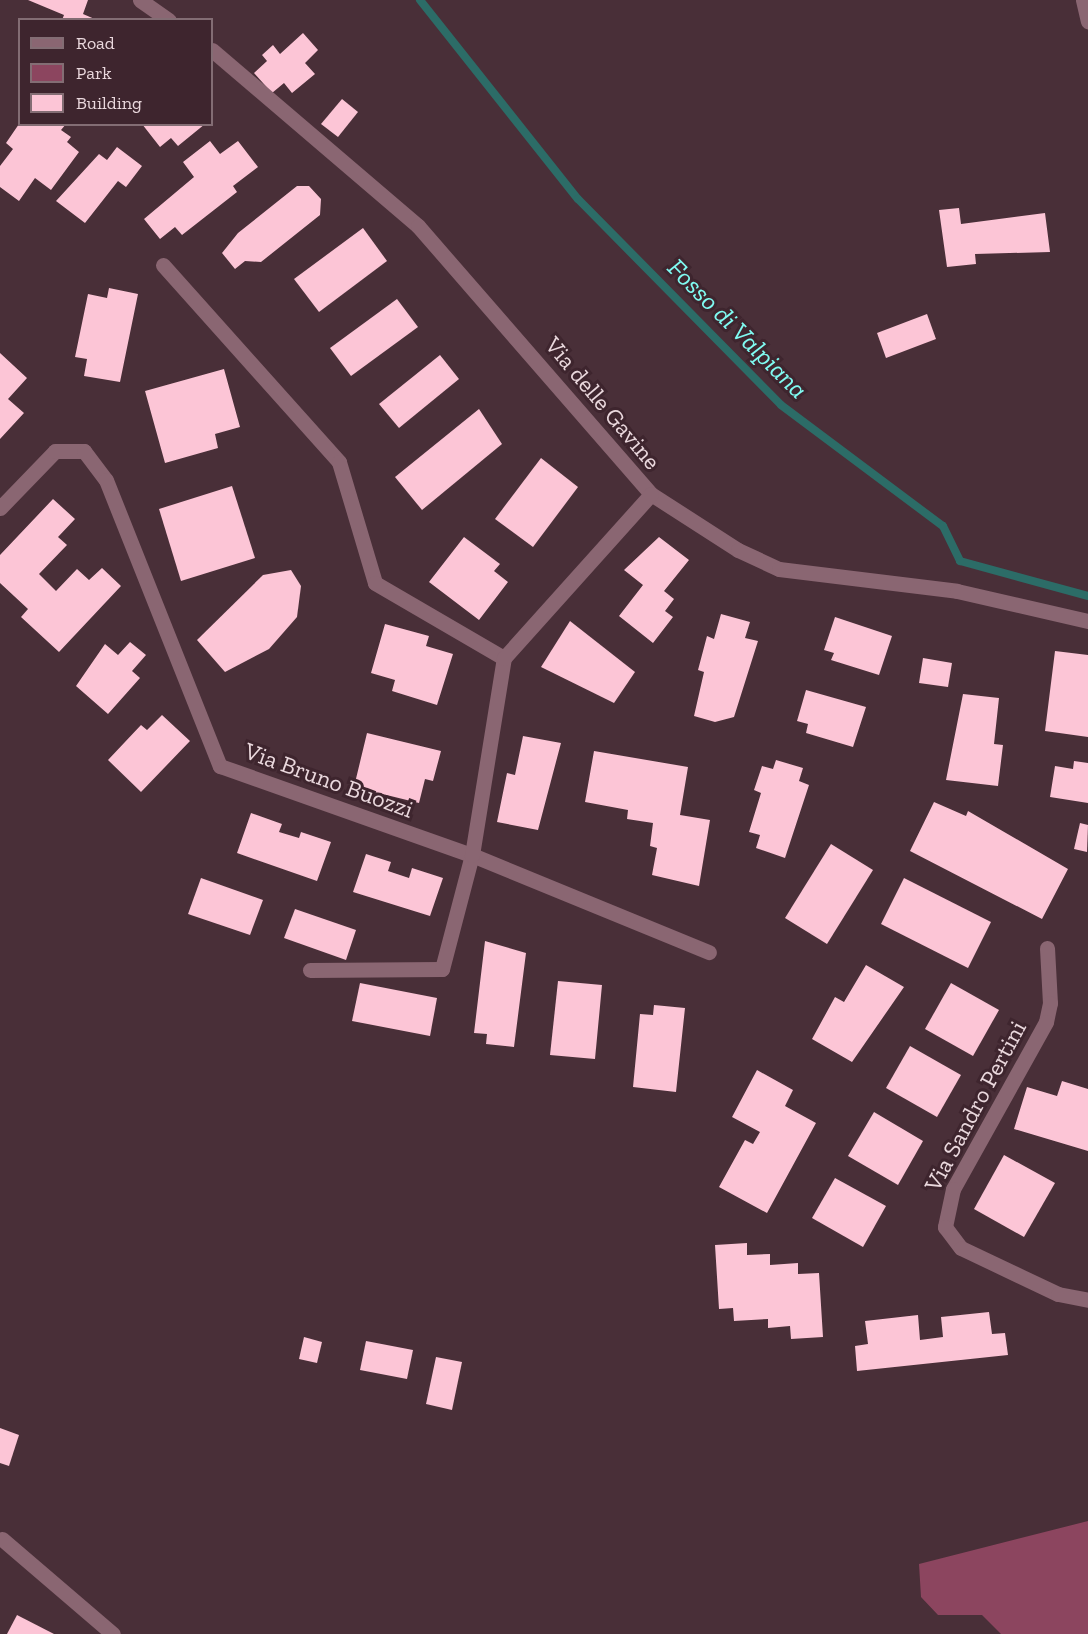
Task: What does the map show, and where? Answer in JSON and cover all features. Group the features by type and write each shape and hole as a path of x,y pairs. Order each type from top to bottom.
{"street":[{"path":"140,0 166,18"},
{"path":"1083,0 1088,21"},
{"name":"Via delle Gavine","path":"213,51 418,226 651,494 778,569 957,591 1088,621"},
{"path":"163,265 339,462 375,583 504,658"},
{"name":"Via Bruno Buozzi","path":"0,508 56,451 84,451 106,480 220,766 472,855 709,952"},
{"path":"310,970 442,969 472,855 504,658 651,494"},
{"name":"Via Sandro Pertini","path":"1047,948 1050,1003 1046,1022 952,1189 945,1227 961,1248 1058,1294 1088,1300"},
{"path":"2,1539 113,1634"}],"green space":[{"path":"1088,1521 1088,1634 1001,1634 982,1615 938,1615 921,1597 919,1564"}],"building":[{"path":"28,0 88,0 83,14 92,18 63,18 64,15"},
{"path":"303,33 318,50 305,63 315,74 292,93 284,83 272,93 254,73 267,61 262,55 273,45 280,54"},
{"path":"342,99 358,112 338,137 321,124"},
{"path":"18,125 64,126 61,130 71,137 67,142 79,152 51,190 35,178 19,201 0,187 0,166 13,149 6,143"},
{"path":"144,126 203,126 178,146 171,138 160,147"},
{"path":"210,141 220,154 238,141 258,167 233,186 237,192 182,235 175,227 160,239 144,219 194,177 183,162"},
{"path":"117,147 142,166 126,187 118,181 85,223 56,201 99,154 107,160"},
{"path":"297,186 309,186 321,199 320,215 261,262 245,261 235,269 222,253 238,233"},
{"path":"959,208 961,224 1045,213 1050,252 975,254 976,264 947,267 939,210"},
{"path":"363,228 387,261 319,312 294,279"},
{"path":"109,288 138,294 120,382 84,376 87,359 75,357 88,294 107,298"},
{"path":"397,299 418,327 351,376 330,348"},
{"path":"927,314 936,339 886,358 877,333"},
{"path":"0,353 27,378 8,399 24,413 0,439"},
{"path":"440,355 459,379 399,428 379,404"},
{"path":"224,369 240,427 215,434 218,448 165,463 145,391"},
{"path":"479,409 502,444 422,510 395,477"},
{"path":"541,458 578,487 533,547 495,519"},
{"path":"232,486 255,558 181,581 159,509"},
{"path":"53,499 75,519 58,537 67,545 39,574 56,591 77,569 89,580 102,568 121,586 59,652 21,617 28,609 0,583 0,555"},
{"path":"464,537 500,564 494,571 508,582 479,620 429,582"},
{"path":"659,537 689,560 664,591 674,599 665,611 673,617 653,643 619,616 643,585 624,570"},
{"path":"291,570 301,586 297,617 269,649 225,672 197,640 263,575"},
{"path":"721,614 750,622 745,638 758,641 734,717 715,722 694,716 704,672 698,670 707,636 714,639"},
{"path":"835,617 892,636 879,675 831,660 834,653 824,650"},
{"path":"570,621 635,672 614,703 541,667"},
{"path":"385,624 429,636 426,646 453,654 437,705 392,691 395,680 371,673"},
{"path":"130,642 146,655 132,671 140,678 108,714 76,686 105,644 118,655"},
{"path":"1055,651 1088,655 1088,737 1045,731"},
{"path":"923,658 952,663 948,687 919,683"},
{"path":"806,690 866,707 853,747 806,733 808,724 797,721"},
{"path":"963,694 999,698 994,744 1003,745 998,786 946,780"},
{"path":"162,715 190,741 141,792 108,760 141,725 147,730"},
{"path":"367,733 441,751 433,781 425,779 419,803 354,787"},
{"path":"523,736 561,743 538,830 497,822 507,773 515,775"},
{"path":"594,751 688,767 680,815 710,820 699,886 652,875 657,848 650,846 653,823 627,819 628,810 585,802"},
{"path":"776,760 803,768 799,781 809,785 785,858 756,848 760,835 749,832 761,793 754,790 762,766 773,769"},
{"path":"1074,761 1088,763 1088,803 1050,797 1055,766 1073,769"},
{"path":"934,802 966,816 968,811 1068,869 1042,919 910,851"},
{"path":"251,813 282,824 279,832 299,838 301,832 331,842 317,881 237,853"},
{"path":"1080,823 1088,825 1087,852 1074,849"},
{"path":"831,844 873,870 827,944 785,918"},
{"path":"366,854 391,862 388,871 409,878 412,868 443,878 430,916 353,892"},
{"path":"201,878 263,900 250,935 188,914"},
{"path":"904,878 991,922 968,968 881,924"},
{"path":"295,909 356,930 346,960 284,938"},
{"path":"485,941 526,953 514,1047 486,1044 487,1034 474,1033"},
{"path":"866,965 904,987 852,1062 812,1039 835,997 844,1002"},
{"path":"558,981 602,985 595,1059 550,1055"},
{"path":"360,983 437,998 430,1036 352,1021"},
{"path":"951,983 999,1010 973,1056 925,1029"},
{"path":"654,1005 685,1008 676,1092 633,1087 640,1014 653,1015"},
{"path":"910,1046 961,1075 937,1117 886,1088"},
{"path":"757,1070 793,1090 785,1106 816,1123 767,1213 719,1187 745,1140 753,1144 760,1132 732,1117"},
{"path":"1062,1081 1088,1089 1088,1151 1014,1129 1027,1087 1057,1096"},
{"path":"874,1112 923,1141 898,1185 848,1156"},
{"path":"1004,1155 1055,1183 1024,1237 974,1209"},
{"path":"835,1178 886,1206 863,1247 812,1218"},
{"path":"747,1243 747,1255 770,1254 770,1265 798,1263 798,1274 819,1273 823,1337 791,1339 790,1326 768,1328 768,1319 734,1321 733,1308 719,1309 715,1245"},
{"path":"989,1312 992,1334 1005,1333 1008,1355 857,1371 855,1346 868,1344 865,1321 918,1315 920,1340 943,1337 941,1317"},
{"path":"304,1337 322,1342 317,1363 299,1359"},
{"path":"366,1341 413,1350 407,1379 360,1370"},
{"path":"436,1357 462,1362 452,1410 426,1404"},
{"path":"0,1428 19,1435 9,1466 0,1463"},
{"path":"17,1615 54,1634 7,1634"}],"waterway":[{"name":"Fosso di Valpiana","path":"420,0 578,199 781,405 943,526 960,561 1088,596"}]}
